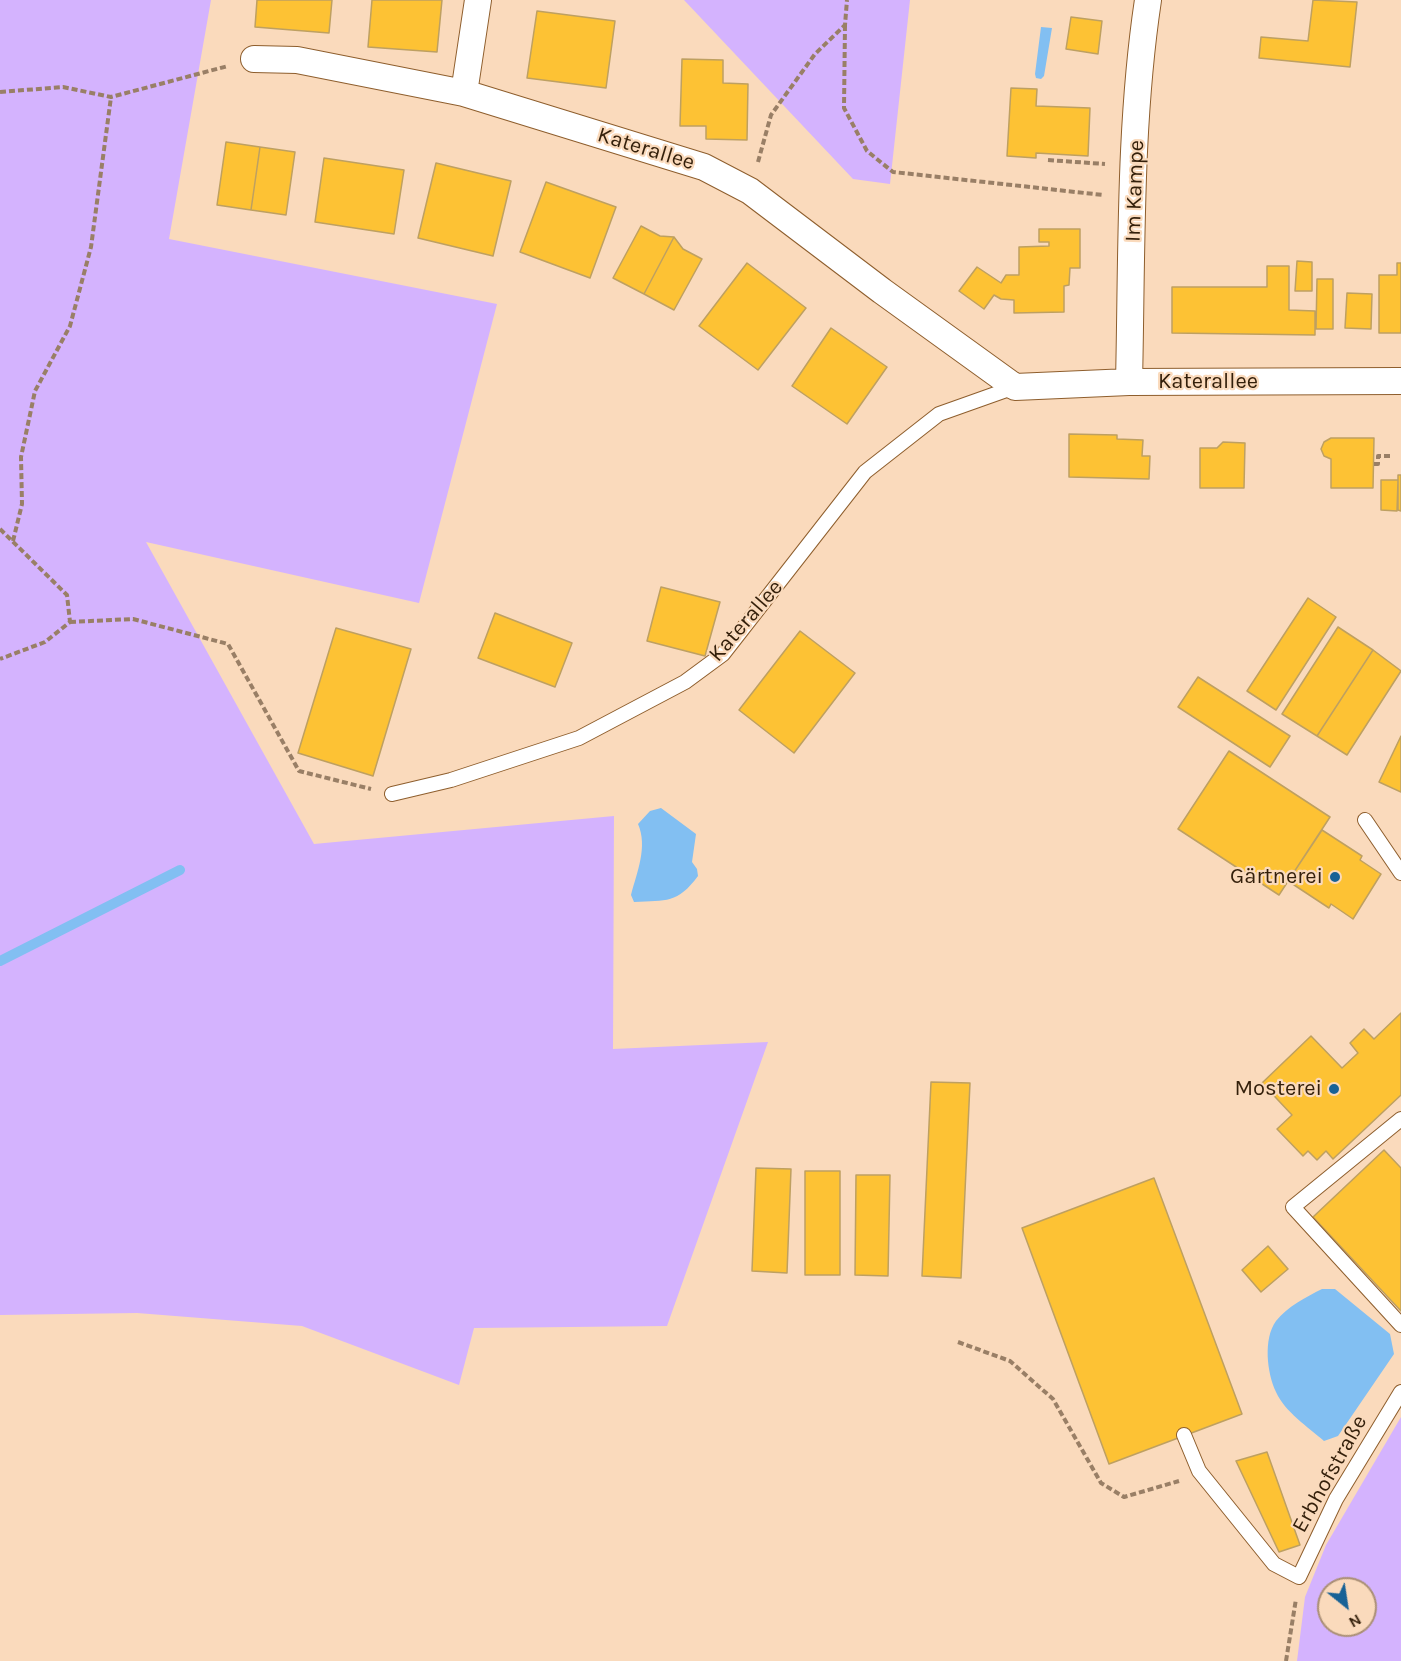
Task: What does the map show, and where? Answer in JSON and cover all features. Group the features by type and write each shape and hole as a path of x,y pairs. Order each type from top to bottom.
{"street":[{"path":"464,93 478,0"},
{"name":"Im Kampe","path":"1129,382 1134,166 1141,46 1148,0"},
{"name":"Katerallee","path":"254,59 297,60 464,93 704,167 750,191 882,291 1015,387 1129,382 1401,381"}],"lane":[{"name":"Katerallee","path":"392,794 451,780 579,738 685,682 723,654 865,472 939,414 1015,387"},
{"path":"1365,820 1401,873"},
{"path":"1401,1119 1293,1207 1401,1325"},
{"name":"Erbhofstraße","path":"1299,1577 1336,1499 1401,1392"},
{"path":"1184,1435 1199,1471 1274,1564 1299,1577"}],"path":[{"path":"847,0 844,108 867,151 892,172 1134,199"},
{"path":"750,191 771,114 815,54 845,25"},
{"path":"0,92 63,87 111,97 254,59"},
{"path":"13,541 22,504 21,457 35,391 70,326 92,247 111,97"},
{"path":"1048,159 1134,166"},
{"path":"1374,464 1378,464 1378,456 1391,456"},
{"path":"0,530 67,595 70,622"},
{"path":"0,659 45,642 70,622 133,619 228,644 299,771 392,794"},
{"path":"958,1342 1010,1360 1053,1399 1101,1483 1124,1497 1180,1480 1199,1471"},
{"path":"1286,1661 1299,1577"}],"shaded area":[{"path":"0,0 211,0 169,239 497,304 419,603 146,542 314,844 614,816 613,1049 768,1042 667,1326 474,1328 459,1385 302,1326 137,1313 0,1315"},
{"path":"684,0 910,0 890,184 853,179"},
{"path":"1401,1417 1401,1661 1297,1661 1305,1597 1326,1545"}],"water":[{"path":"1041,27 1052,28 1044,76 1041,79 1036,78 1035,74"},
{"path":"661,808 696,834 692,862 697,869 698,876 684,892 670,899 634,902 631,895 642,851 638,824 650,811"},
{"path":"1322,1289 1335,1289 1390,1334 1394,1354 1338,1436 1324,1441 1297,1419 1280,1399 1270,1375 1268,1356 1269,1337 1280,1316 1303,1299"}],"building":[{"path":"257,0 332,0 329,33 255,27"},
{"path":"372,0 442,0 437,52 368,47"},
{"path":"1313,0 1357,2 1350,67 1259,58 1261,37 1308,41"},
{"path":"537,11 615,21 606,88 527,78"},
{"path":"1071,17 1102,21 1098,54 1066,49"},
{"path":"682,59 723,60 723,83 748,84 747,140 706,139 706,126 680,126"},
{"path":"1011,88 1037,89 1036,106 1090,108 1088,156 1036,153 1036,158 1007,156"},
{"path":"226,142 260,147 251,210 217,205"},
{"path":"260,147 295,152 286,215 251,210"},
{"path":"324,158 404,170 394,234 315,222"},
{"path":"436,163 511,181 493,256 418,238"},
{"path":"546,182 616,207 590,278 520,252"},
{"path":"641,226 660,236 674,237 644,294 613,278"},
{"path":"1039,229 1080,229 1080,268 1070,268 1069,285 1064,286 1064,312 1014,313 1014,300 1001,299 994,295 984,309 959,291 977,267 1001,283 1006,275 1019,275 1019,247 1049,246 1049,242 1039,242"},
{"path":"674,237 683,249 702,259 674,310 644,294"},
{"path":"1297,261 1312,262 1312,291 1295,291"},
{"path":"747,263 806,308 758,370 699,326"},
{"path":"1397,263 1401,263 1401,333 1379,333 1379,275 1397,275"},
{"path":"1267,266 1289,266 1289,310 1315,311 1315,335 1172,333 1172,287 1267,287"},
{"path":"1317,279 1333,279 1333,329 1316,329"},
{"path":"1347,293 1372,294 1371,329 1345,328"},
{"path":"831,328 887,367 847,424 792,386"},
{"path":"1069,434 1117,435 1117,439 1143,440 1142,456 1150,456 1149,479 1069,477"},
{"path":"1331,438 1374,438 1373,488 1331,488 1331,459 1324,456 1321,449 1324,442"},
{"path":"1223,442 1245,443 1244,488 1200,488 1200,448 1217,448"},
{"path":"1398,475 1401,475 1401,511 1398,510"},
{"path":"1381,480 1398,480 1397,511 1381,510"},
{"path":"661,587 720,602 705,656 647,641"},
{"path":"1308,598 1336,617 1276,710 1247,691"},
{"path":"495,613 572,643 555,687 478,658"},
{"path":"1338,627 1373,650 1317,736 1282,714"},
{"path":"336,628 411,649 373,776 298,753"},
{"path":"800,631 855,673 794,753 739,710"},
{"path":"1373,650 1401,671 1347,755 1317,736"},
{"path":"1198,677 1290,736 1270,767 1178,707"},
{"path":"1401,736 1401,792 1379,782"},
{"path":"1229,751 1330,817 1279,895 1178,829"},
{"name":"Gärtnerei","path":"1322,830 1362,856 1360,860 1381,874 1353,919 1331,904 1329,908 1288,881"},
{"name":"Mosterei","path":"1401,1013 1401,1095 1333,1159 1326,1151 1317,1160 1308,1151 1303,1156 1277,1129 1292,1115 1262,1083 1311,1036 1342,1068 1358,1053 1350,1043 1364,1029 1374,1039"},
{"path":"931,1082 970,1083 961,1278 922,1276"},
{"path":"1384,1150 1401,1168 1401,1311 1313,1217"},
{"path":"756,1168 791,1169 787,1273 752,1271"},
{"path":"805,1171 840,1171 840,1275 805,1275"},
{"path":"856,1175 890,1175 888,1276 855,1275"},
{"path":"1154,1178 1242,1414 1109,1464 1022,1228"},
{"path":"1268,1246 1288,1269 1261,1292 1242,1270"},
{"path":"1267,1452 1300,1545 1279,1552 1236,1461"}],"waterway":[{"path":"0,961 180,870"}],"place":[{"name":"Gärtnerei","path":"1335,877"},
{"name":"Mosterei","path":"1334,1089"}]}
